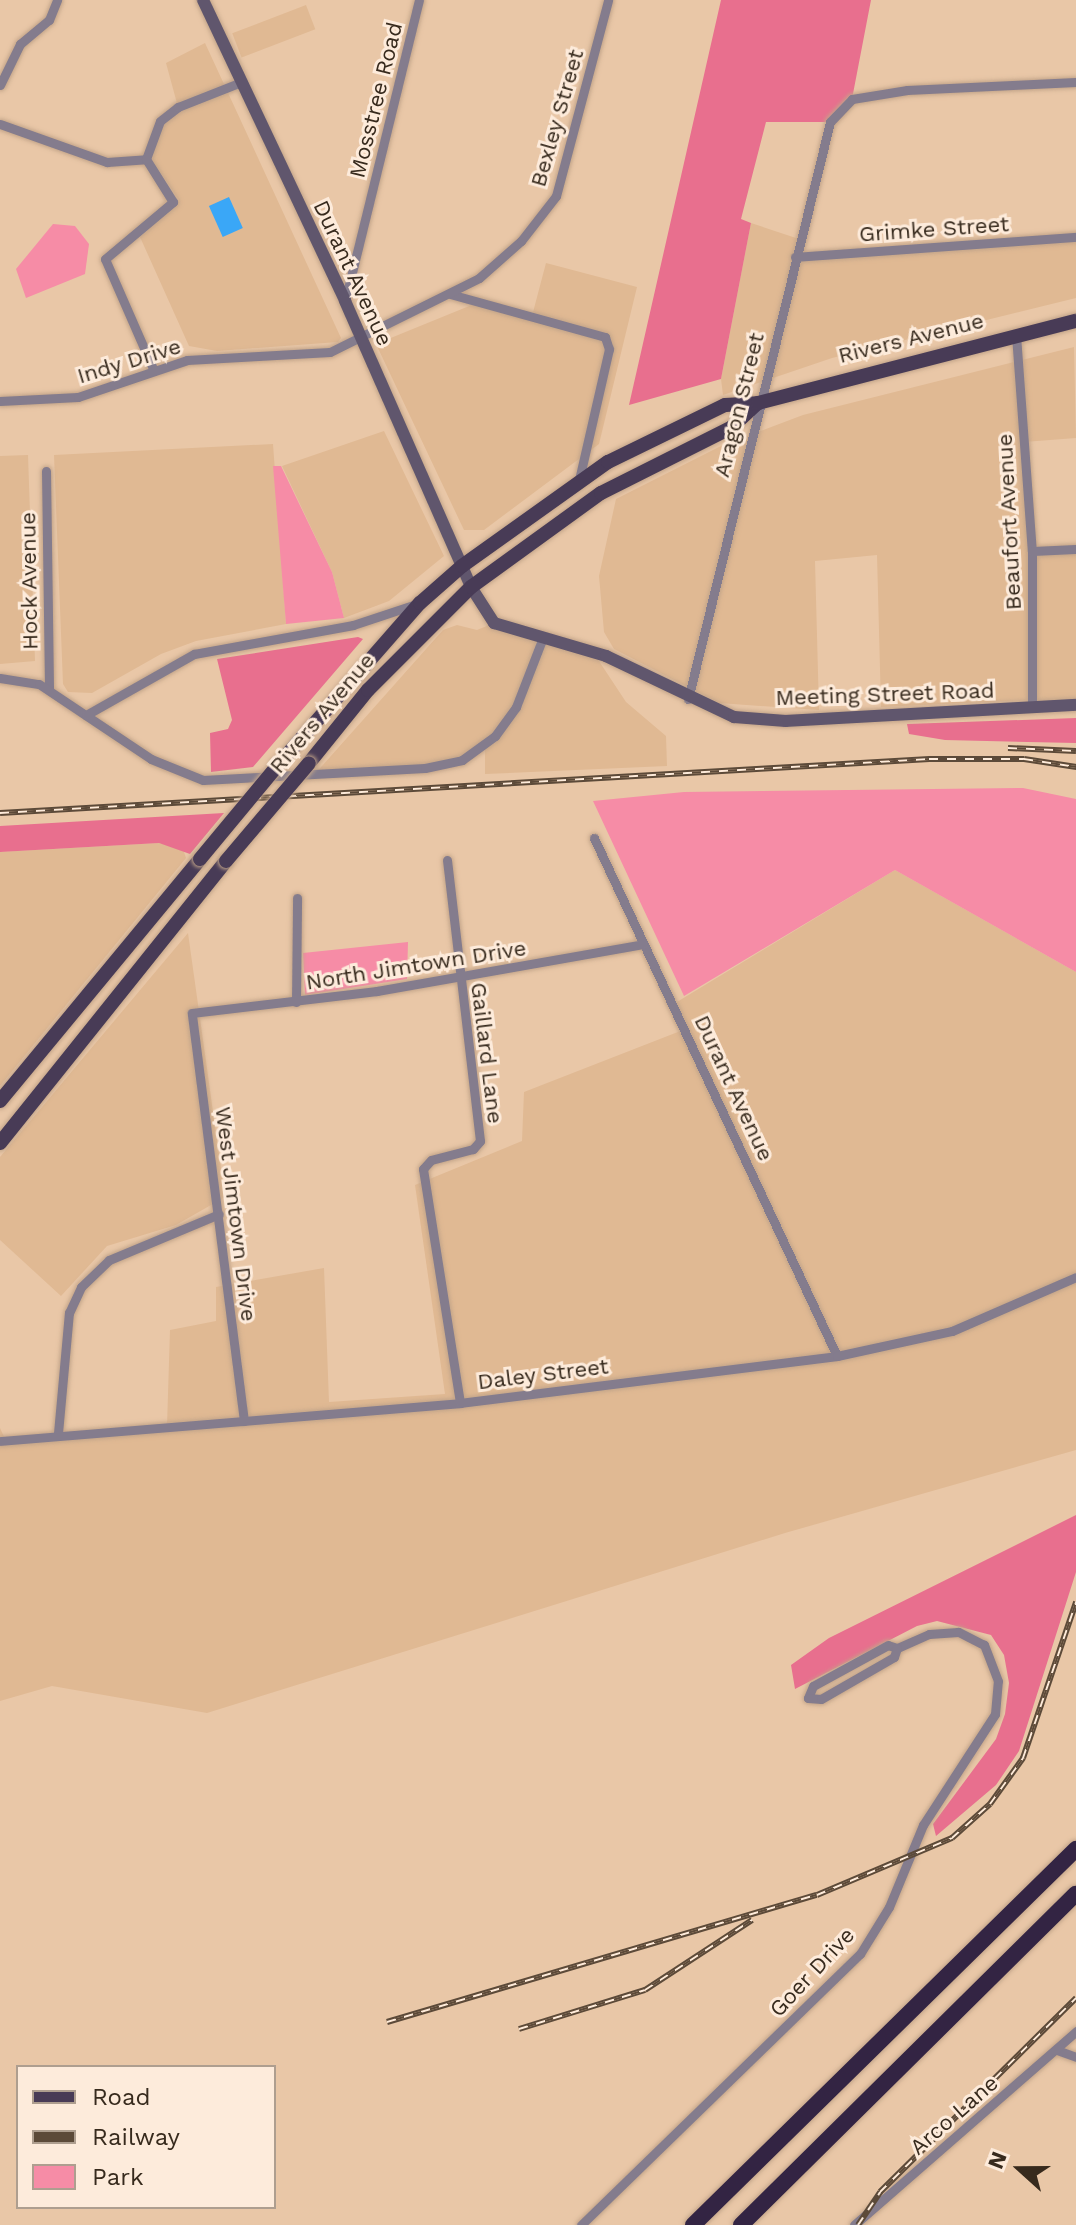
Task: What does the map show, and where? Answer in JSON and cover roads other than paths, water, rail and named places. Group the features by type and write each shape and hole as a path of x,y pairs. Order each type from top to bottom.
{"highway":[{"path":"691,2225 1076,1849"},
{"path":"741,2225 1076,1894"}],"main road":[{"name":"Rivers Avenue","path":"0,1101 278,765 420,603 462,566 608,462 725,405 758,403 1076,321"},
{"name":"Rivers Avenue","path":"0,1143 368,690 471,587 601,493 732,427 758,403"}],"street":[{"path":"0,85 20,44 49,20 57,0"},
{"name":"Durant Avenue","path":"203,0 345,301 462,566"},
{"name":"Mosstree Road","path":"345,301 419,0"},
{"name":"Bexley Street","path":"362,340 479,278 521,241 556,196 608,0"},
{"path":"146,159 167,114 241,82"},
{"name":"Aragon Street","path":"688,699 758,403 830,122 852,99 907,90 1076,82"},
{"path":"0,124 107,162 146,159"},
{"path":"146,159 173,202 105,259 154,371"},
{"name":"Grimke Street","path":"795,257 1076,237"},
{"path":"450,294 607,340 578,484"},
{"name":"Beaufort Avenue","path":"1016,335 1032,551 1032,708"},
{"name":"Indy Drive","path":"0,401 78,397 187,360 330,352 362,340"},
{"name":"Hock Avenue","path":"46,471 49,690"},
{"path":"1032,551 1076,549"},
{"name":"Meeting Street Road","path":"462,566 471,587 494,623 542,640 606,656 688,699 734,717 786,721 1076,705"},
{"path":"86,715 194,654 353,625 420,603"},
{"path":"0,678 30,680 151,759 203,780 441,766 474,754 510,717 542,640"},
{"name":"Durant Avenue","path":"594,838 837,1356"},
{"name":"Gaillard Lane","path":"447,860 480,1141 473,1149 431,1160 423,1169 460,1403"},
{"path":"296,1002 297,898"},
{"name":"North Jimtown Drive","path":"192,1013 296,1002 643,944"},
{"name":"West Jimtown Drive","path":"192,1013 244,1421"},
{"path":"58,1433 69,1313 81,1287 109,1260 219,1214"},
{"name":"Daley Street","path":"0,1441 58,1433 460,1403 837,1356 952,1331 1076,1277"},
{"name":"Goer Drive","path":"581,2225 860,1954 889,1907 923,1825 995,1714 998,1681 984,1645 958,1632 929,1634 897,1648 888,1645 813,1686 808,1698 821,1699 894,1657 897,1648"},
{"name":"Arco Lane","path":"854,2225 1076,2031"},
{"path":"1057,2050 1076,2057"}],"water":[{"path":"229,197 243,228 223,237 209,206"}],"railway":[{"path":"1008,748 1076,751"},
{"path":"0,813 929,759 1024,759 1076,767"},
{"path":"387,2022 817,1895 952,1838 990,1804 1023,1758 1076,1602"},
{"path":"519,2029 645,1990 752,1920"},
{"path":"858,2225 880,2192 1076,1998"}]}
